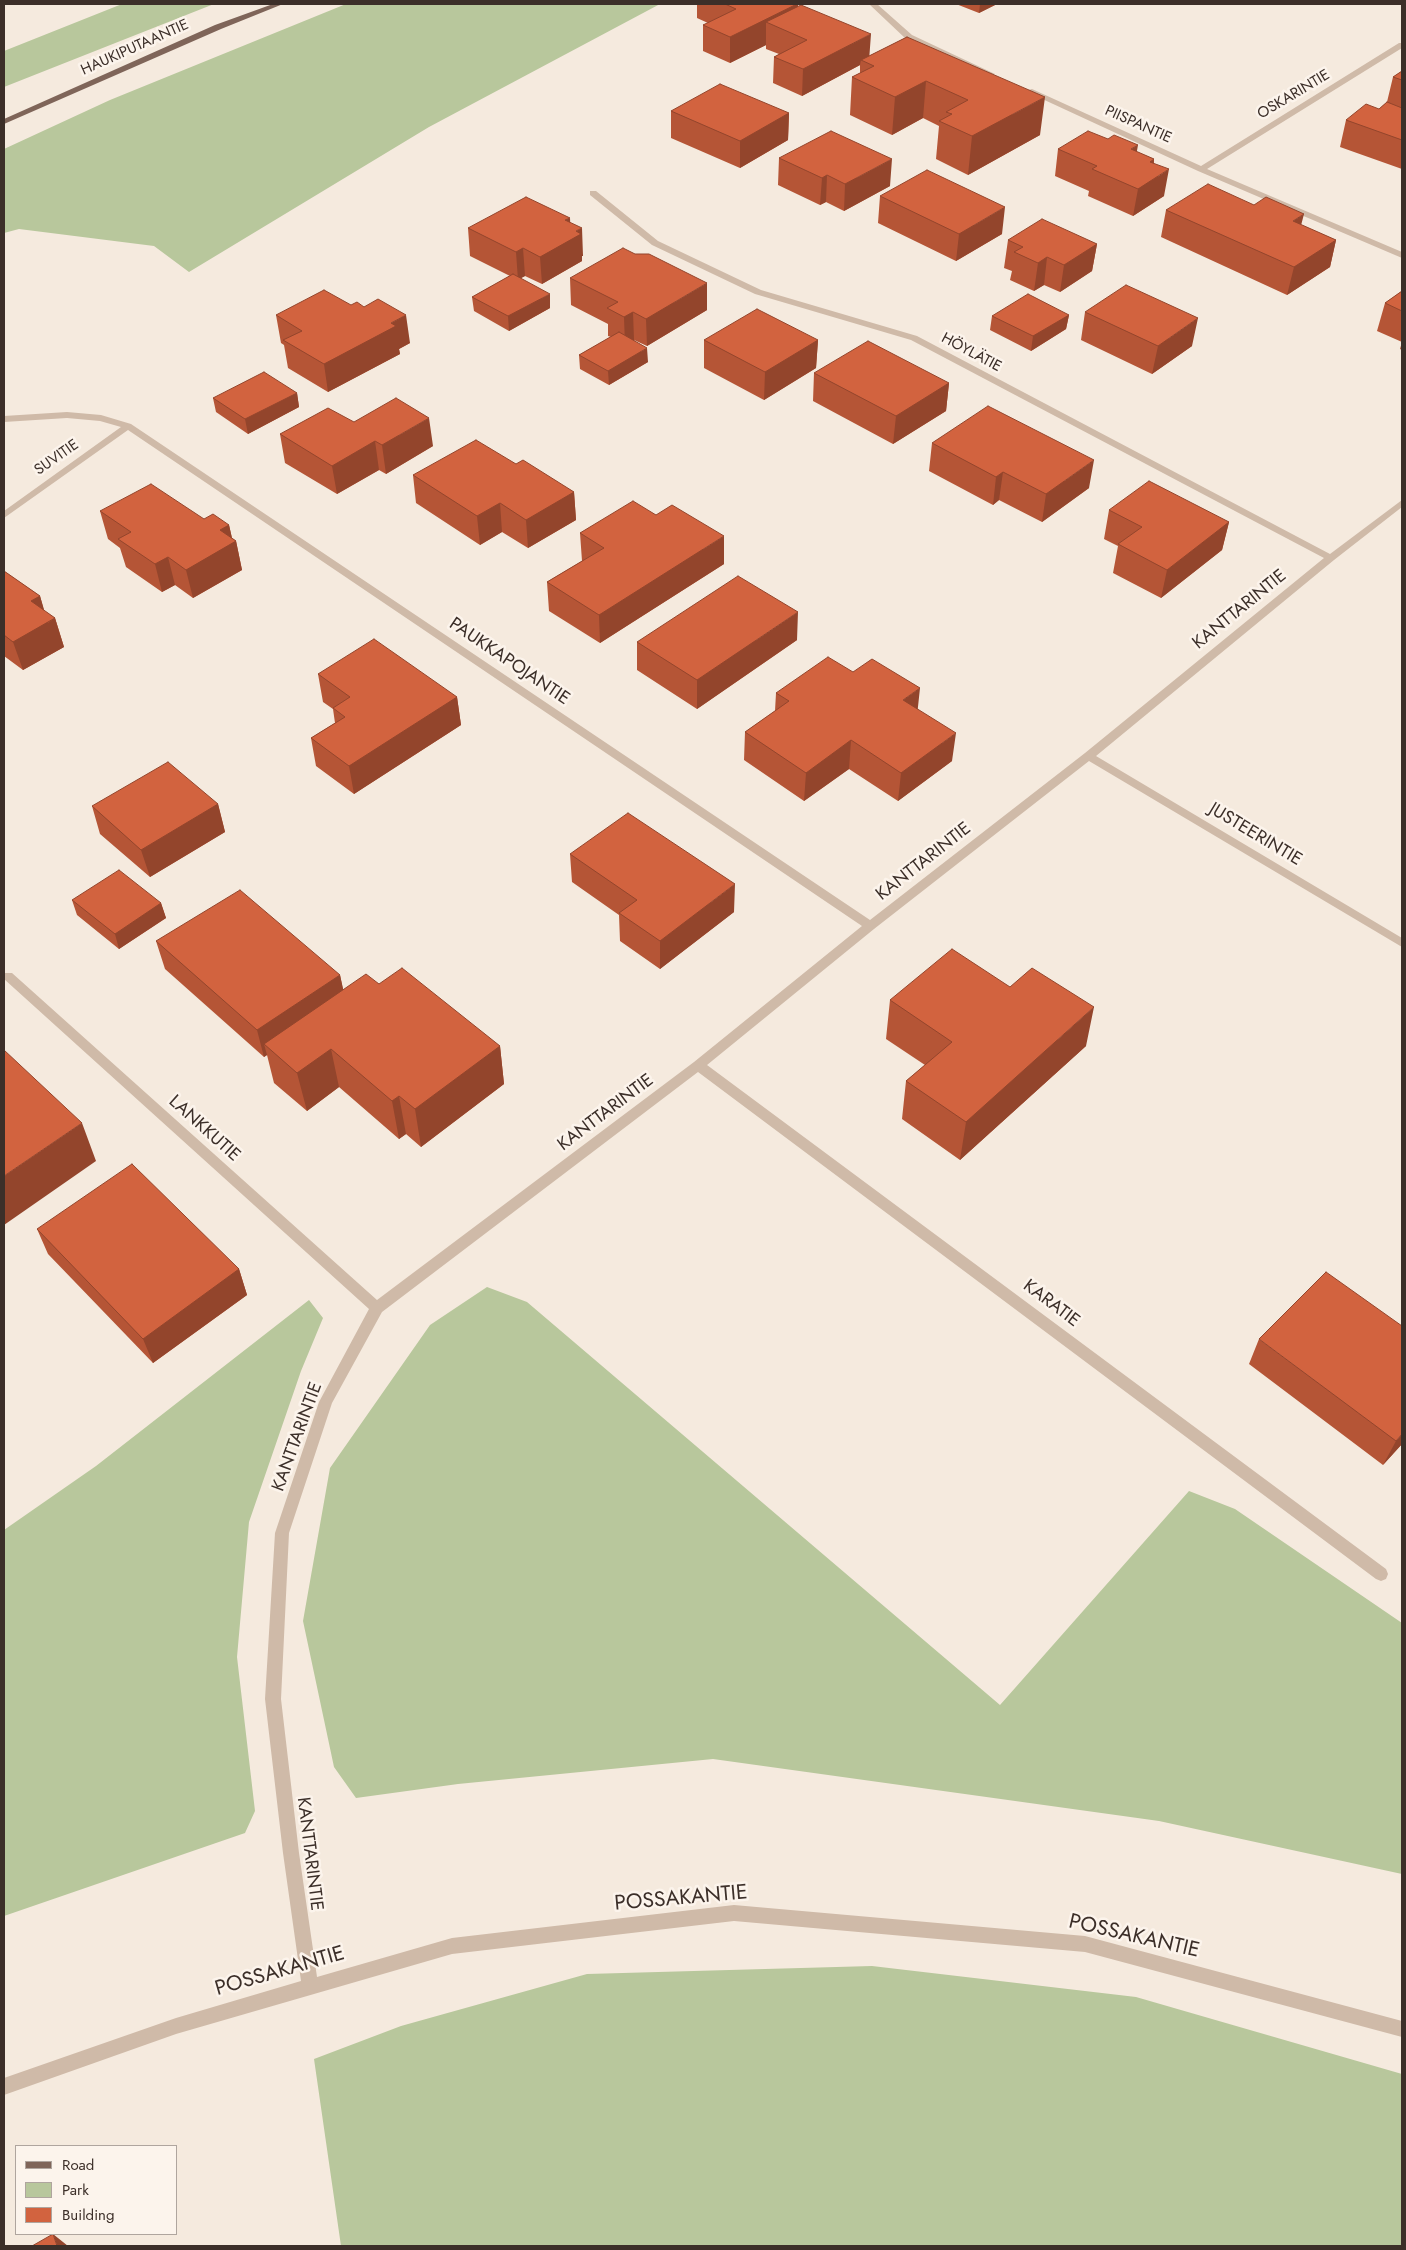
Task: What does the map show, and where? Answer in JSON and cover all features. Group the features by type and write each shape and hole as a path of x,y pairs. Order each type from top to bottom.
{"main road":[{"name":"HAUKIPUTAANTIE","path":"4,122 218,27 279,4"}],"street":[{"path":"873,4 909,37 997,77"},
{"name":"OSKARINTIE","path":"1201,168 1402,45"},
{"name":"PIISPANTIE","path":"1024,89 1402,255"},
{"name":"HÖYLÄTIE","path":"593,193 655,243 758,292 914,338 1331,558"},
{"name":"PAUKKAPOJANTIE","path":"4,419 67,415 101,418 128,426 870,926"},
{"name":"SUVITIE","path":"4,515 128,426"},
{"name":"KANTTARINTIE","path":"310,1987 291,1853 273,1698 282,1533 326,1402 377,1308 698,1065 870,926 1089,756 1331,558 1402,504"},
{"name":"JUSTEERINTIE","path":"1089,756 1402,943"},
{"name":"LANKKUTIE","path":"8,976 377,1308"},
{"name":"KARATIE","path":"698,1065 1382,1574"},
{"name":"POSSAKANTIE","path":"4,2087 176,2026 452,1946 734,1914 1085,1944 1402,2029"}],"green space":[{"path":"122,4 214,4 4,87 4,51"},
{"path":"346,4 660,4 429,127 189,272 154,246 19,229 4,233 4,149 110,100"},
{"path":"487,1287 527,1302 1000,1705 1189,1491 1235,1509 1402,1623 1402,1874 1159,1821 713,1759 458,1784 356,1798 334,1767 303,1621 330,1468 430,1325"},
{"path":"309,1300 323,1318 301,1371 249,1522 237,1657 255,1811 245,1833 4,1916 4,1530 96,1466"},
{"path":"872,1966 1136,1997 1402,2074 1402,2246 341,2246 314,2059 401,2026 587,1974"}],"building":[{"path":"725,4 797,4 730,37 703,25 736,9"},
{"path":"801,5 871,34 803,69 774,57 807,40 766,22"},
{"path":"907,37 1045,97 972,136 939,121 952,114 946,112 968,100 926,81 895,97 852,77 874,66 861,60"},
{"path":"1402,71 1402,80 1393,77"},
{"path":"720,84 789,113 740,141 671,111"},
{"path":"1387,102 1402,108 1402,140 1346,120 1366,104 1379,109"},
{"path":"831,131 892,159 845,184 827,175 822,178 779,158"},
{"path":"1088,131 1108,139 1114,135 1138,145 1131,149 1154,159 1150,162 1169,169 1138,189 1092,169 1097,166 1058,149"},
{"path":"927,170 1005,207 959,234 880,196"},
{"path":"1208,184 1254,205 1266,197 1304,214 1293,221 1336,240 1294,267 1166,210"},
{"path":"526,197 570,218 565,220 582,228 576,231 581,234 540,257 523,248 516,252 468,228"},
{"path":"1042,219 1097,244 1064,265 1047,257 1038,263 1014,252 1023,247 1008,240"},
{"path":"623,248 635,254 649,254 707,283 646,319 633,312 624,317 607,308 618,302 570,278"},
{"path":"513,274 550,294 508,316 472,297"},
{"path":"1126,285 1198,318 1158,346 1085,312"},
{"path":"324,290 351,305 357,302 364,307 378,299 406,315 391,323 396,326 324,364 283,340 302,331 276,315"},
{"path":"1402,291 1402,311 1385,303"},
{"path":"1028,294 1069,315 1033,336 992,316"},
{"path":"757,309 818,340 765,372 704,340"},
{"path":"619,332 647,348 608,371 579,355"},
{"path":"868,341 949,383 896,416 814,373"},
{"path":"264,372 297,393 245,419 213,398"},
{"path":"396,398 429,418 382,445 375,441 332,466 280,434 328,408 354,422"},
{"path":"988,406 1094,460 1046,494 1003,472 996,477 932,443"},
{"path":"476,440 516,464 523,460 574,492 526,520 500,503 477,516 413,475"},
{"path":"1149,481 1229,522 1167,570 1118,544 1142,527 1109,510"},
{"path":"151,484 204,519 213,514 229,525 220,530 236,541 186,570 168,557 155,564 118,539 131,532 100,511"},
{"path":"633,501 656,515 672,505 724,536 599,615 547,582 604,548 580,533"},
{"path":"4,571 40,596 31,601 55,618 13,642 4,635"},
{"path":"738,576 798,612 697,680 637,642"},
{"path":"374,639 457,697 349,766 311,738 345,717 333,708 350,697 318,674"},
{"path":"828,657 853,672 872,659 920,688 903,700 956,733 901,773 851,740 806,773 745,732 789,701 776,693"},
{"path":"168,762 218,804 141,850 92,806"},
{"path":"628,813 735,884 660,941 619,913 637,900 570,854"},
{"path":"119,870 161,903 115,934 72,900"},
{"path":"240,890 340,975 257,1030 156,941"},
{"path":"952,949 1010,987 1032,968 1094,1007 966,1122 906,1081 952,1042 890,1000"},
{"path":"402,968 500,1046 415,1109 399,1096 392,1101 331,1049 297,1073 264,1044 366,974 379,984"},
{"path":"4,1050 82,1123 4,1176"},
{"path":"132,1164 239,1269 143,1339 37,1229"},
{"path":"1326,1272 1402,1326 1402,1434 1396,1441 1259,1339"},
{"path":"53,2235 57,2246 32,2246"}]}
